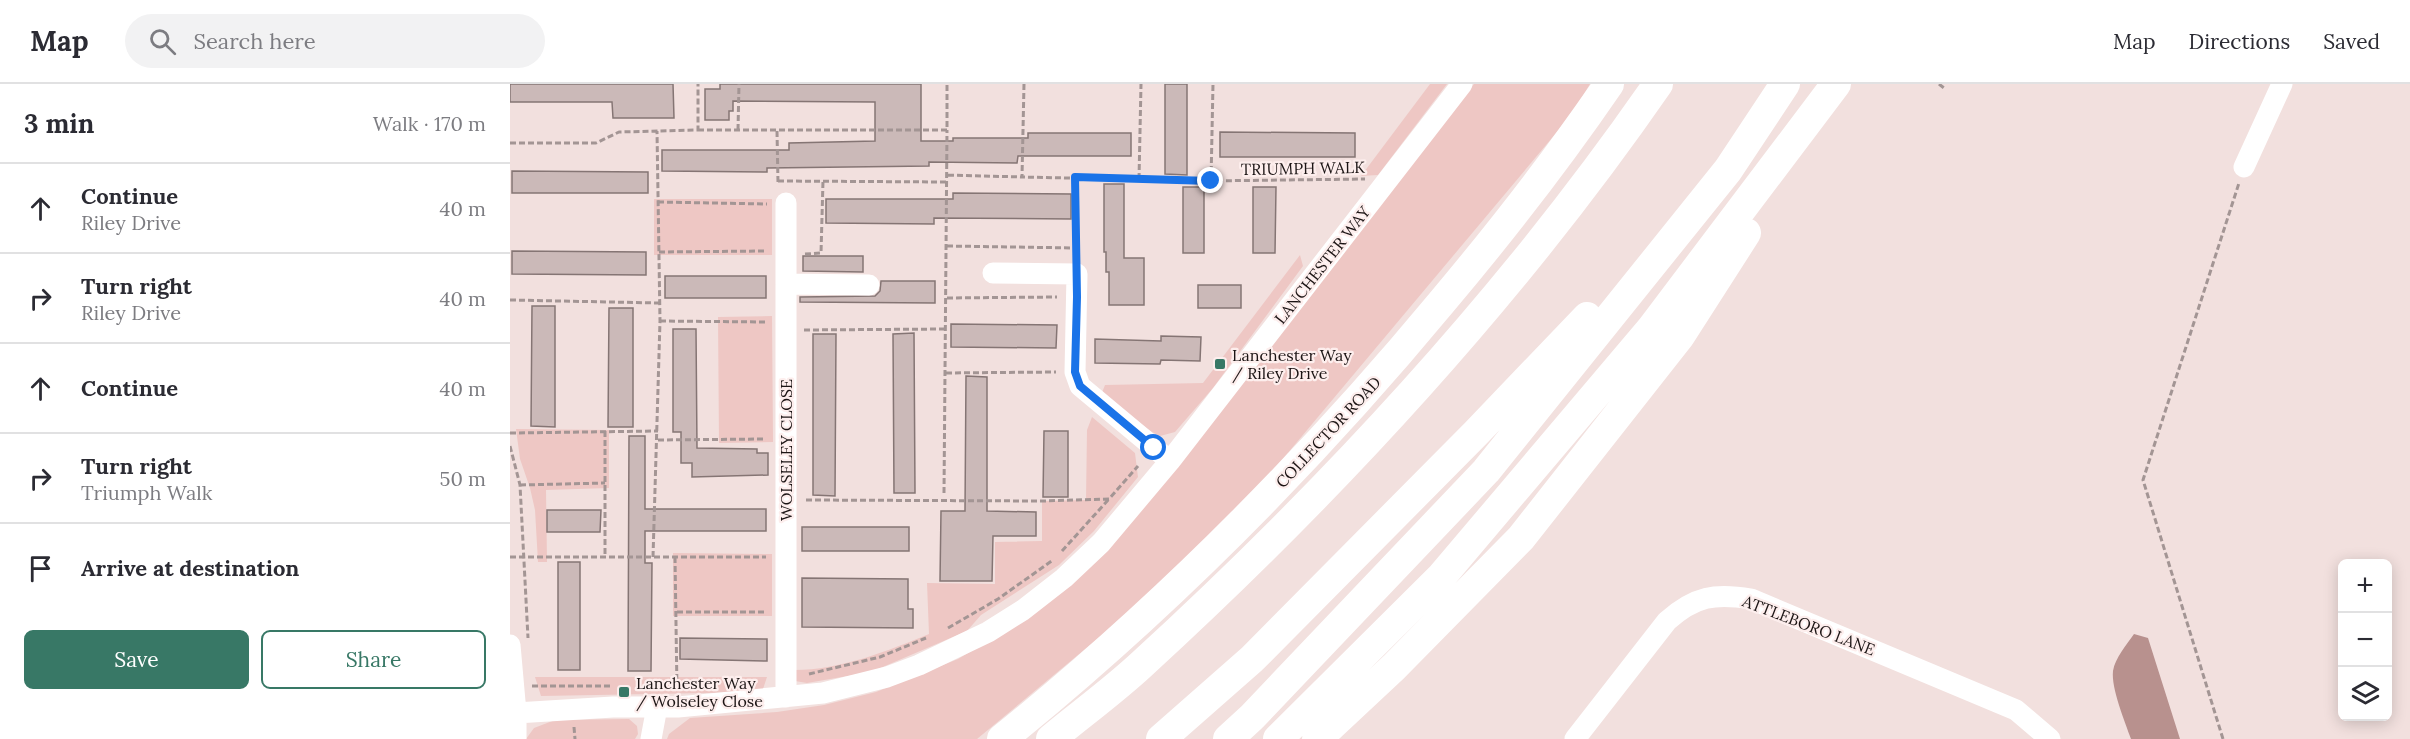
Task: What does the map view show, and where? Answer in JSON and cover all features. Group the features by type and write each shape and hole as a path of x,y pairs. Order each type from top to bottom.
{"highway":[{"name":"COLLECTOR ROAD","path":"1002,739 1122,638 1248,518 1373,385 1481,255 1583,122 1609,84"},
{"name":"COLLECTOR ROAD","path":"1051,739 1149,658 1274,539 1401,407 1509,282 1613,149 1658,84"},
{"path":"1228,739 1260,709 1486,471 1728,170 1785,84"},
{"path":"1278,739 1441,577 1651,329 1836,84"},
{"path":"1317,739 1394,667 1521,538 1680,336 1841,84"},
{"path":"1161,739 1251,659 1468,442 1728,170"}],"street":[{"name":"LANCHESTER WAY","path":"516,713 613,707 671,700 786,697 823,693 887,677 988,632 1023,610 1064,578 1101,543 1162,454 1389,178 1462,84"},
{"path":"2244,167 2282,84"},
{"name":"WOLSELEY CLOSE","path":"782,203 786,251 786,697"},
{"path":"993,273 1077,274 1075,372 1080,386 1162,454"},
{"path":"786,284 869,285"},
{"name":"ATTLEBORO LANE","path":"1575,739 1667,621 1683,606 1705,597 1730,596 1751,599 1978,692 2016,710 2050,739"},
{"path":"516,739 519,643"},
{"path":"651,739 671,700"}],"path":[{"path":"698,84 698,130"},
{"path":"738,130 739,84"},
{"path":"944,493 947,84"},
{"path":"1022,177 1024,84"},
{"path":"1139,179 1141,84"},
{"path":"1211,181 1213,84"},
{"path":"1939,84 1944,88"},
{"path":"510,143 596,143 619,132 947,130"},
{"path":"653,557 660,321 657,131"},
{"path":"658,202 782,203 778,181 777,131"},
{"path":"2223,739 2143,480 2244,167"},
{"name":"TRIUMPH WALK","path":"948,175 1211,181 1389,178"},
{"path":"1075,177 1077,274"},
{"path":"778,181 948,182"},
{"path":"947,246 1077,248"},
{"path":"659,252 786,251"},
{"path":"946,298 1077,297"},
{"path":"510,300 660,303"},
{"path":"660,321 946,329"},
{"path":"946,373 1075,372"},
{"path":"605,431 605,557"},
{"path":"510,433 658,431"},
{"path":"658,440 786,439"},
{"path":"510,446 520,485 525,557 519,643"},
{"path":"940,633 998,599 1057,557 1109,499 1162,454"},
{"path":"520,485 605,483"},
{"path":"786,500 1109,499"},
{"path":"510,557 786,557"},
{"path":"671,700 676,612 675,557"},
{"path":"676,612 786,613"},
{"path":"801,677 880,657 930,637"},
{"path":"531,686 620,686"},
{"path":"666,686 671,700"}],"shaded area":[{"path":"1430,84 1447,84 1378,175 1361,176"},
{"path":"1474,84 1590,84 1572,114 1230,522 1102,635 977,739 667,739 669,734 690,718 777,712 824,705 876,692 958,659 1010,628 1292,319"},
{"path":"654,199 772,199 772,255 654,255"},
{"path":"1300,255 1303,266 1213,388 1175,432 1160,436 1152,432 1101,395 1105,385 1203,383"},
{"path":"772,316 773,442 719,443 718,317"},
{"path":"1092,417 1135,453 1138,477 1094,531 1059,565 981,615 967,631 871,672 807,683 795,681 794,670 846,663 929,634 927,583 995,584 995,542 1042,541 1042,501 1086,500 1087,430"},
{"path":"516,429 609,430 609,488 546,490 547,562 538,562 535,510 520,459"},
{"path":"673,553 772,554 772,616 673,616"},
{"path":"2134,634 2148,638 2180,739 2131,739 2116,696 2113,671 2119,656"},
{"path":"535,677 767,677 762,692 541,696"},
{"path":"629,719 637,726 638,734 635,739 526,739 534,728 555,720"}],"building":[{"path":"510,84 673,84 674,118 613,118 612,102 510,102"},
{"path":"720,84 921,84 921,141 953,141 953,138 1028,138 1028,133 1131,133 1131,156 1018,156 1017,163 929,162 929,166 767,168 767,172 662,171 662,150 789,150 789,143 875,141 875,102 733,101 733,111 729,111 729,120 705,120 705,89 720,89"},
{"path":"1165,84 1187,84 1187,175 1165,174"},
{"path":"1220,132 1355,133 1355,157 1220,157"},
{"path":"512,171 648,172 648,193 512,193"},
{"path":"1104,184 1124,184 1124,258 1144,258 1144,305 1109,305 1109,272 1106,272 1106,252 1104,252"},
{"path":"1183,187 1204,187 1204,253 1183,253"},
{"path":"1253,187 1276,187 1275,253 1253,253"},
{"path":"953,193 1071,194 1071,219 934,218 934,224 826,223 826,199 953,199"},
{"path":"512,251 646,252 646,275 512,274"},
{"path":"803,256 863,256 863,272 803,271"},
{"path":"665,276 766,276 766,298 665,298"},
{"path":"881,281 935,281 935,303 800,302 800,297 875,296 880,291"},
{"path":"1198,285 1241,285 1241,308 1198,308"},
{"path":"532,306 555,306 555,427 531,426"},
{"path":"609,308 633,308 633,427 608,427"},
{"path":"951,324 1057,325 1056,348 951,347"},
{"path":"673,329 696,329 697,448 757,449 757,453 768,453 768,475 692,477 692,463 681,463 681,432 673,432"},
{"path":"914,333 915,493 894,493 893,334"},
{"path":"813,334 836,334 835,496 813,495"},
{"path":"1161,336 1201,337 1200,361 1161,360 1160,364 1095,363 1095,339 1161,341"},
{"path":"966,376 987,377 987,511 1036,512 1036,536 993,536 992,581 940,581 941,511 965,511"},
{"path":"1044,431 1068,431 1068,497 1043,497"},
{"path":"629,436 645,436 645,509 766,509 766,531 645,531 645,563 652,563 651,671 628,671"},
{"path":"547,510 601,510 600,532 547,532"},
{"path":"802,527 909,527 909,551 802,551"},
{"path":"558,562 580,562 580,670 558,670"},
{"path":"802,578 908,579 908,609 913,609 913,628 802,627"},
{"path":"680,638 767,639 767,661 680,659"}],"place":[{"name":"Lanchester Way / Riley Drive","path":"1220,364"},
{"name":"Lanchester Way / Wolseley Close","path":"624,692"}],"route":[{"path":"1154,448 1080,386 1075,372 1077,297 1075,177 1211,181"}]}
